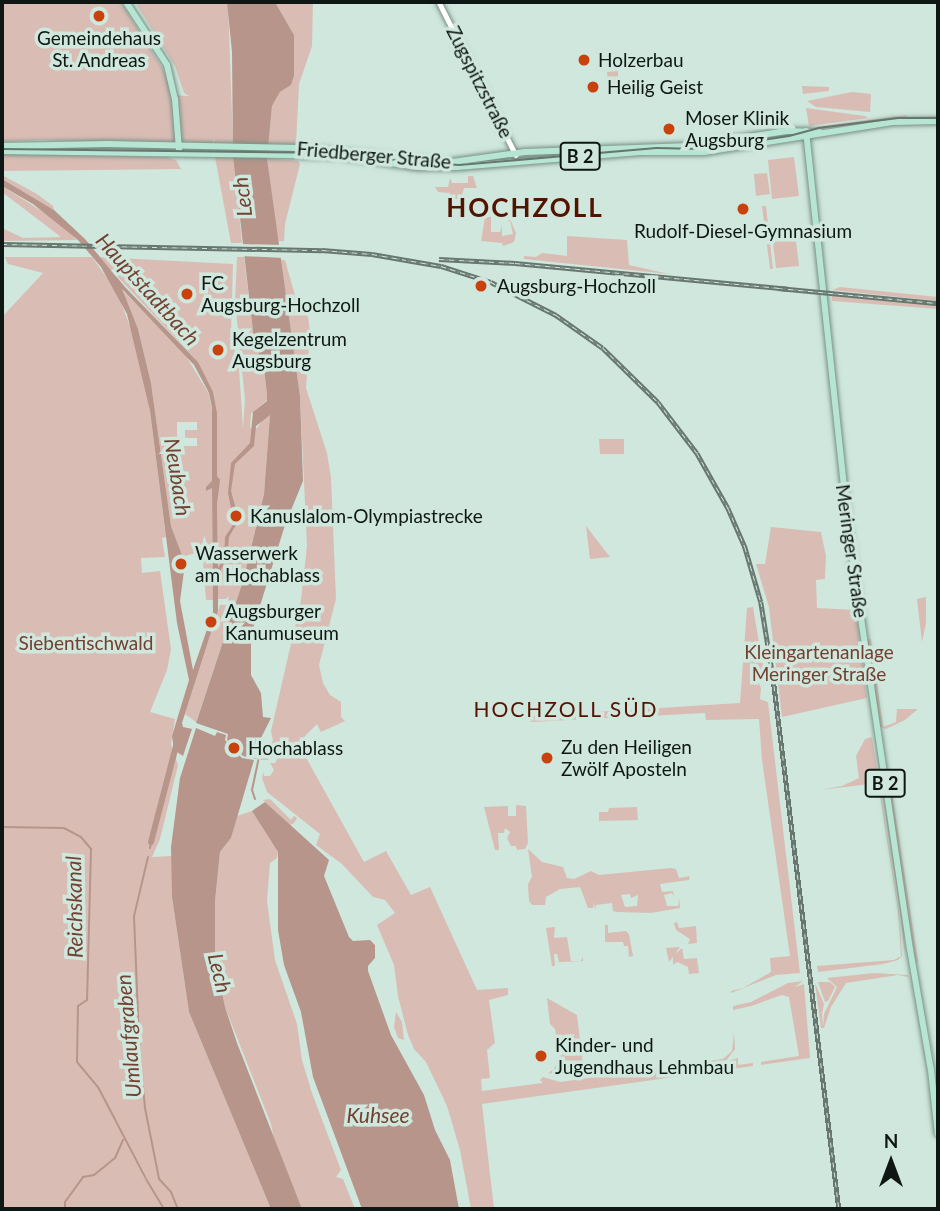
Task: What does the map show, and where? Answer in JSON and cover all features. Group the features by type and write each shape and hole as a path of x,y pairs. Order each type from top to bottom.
{"main road":[{"path":"126,2 167,65 175,99 181,155"},
{"name":"Friedberger Straße","path":"2,146 178,146 281,156 351,156 436,167 676,149 787,131 806,134 893,122 938,121"},
{"name":"Meringer Straße","path":"806,134 849,537 910,949 935,1070 933,1088 938,1134"},
{"name":"Friedberger Straße","path":"2,151 181,155 217,150 281,147 445,163 516,154 676,149"},
{"path":"933,1088 938,1076"}],"street":[{"name":"Zugspitzstraße","path":"439,2 516,154 517,163"}],"green space":[{"path":"2,2 121,2 168,77 171,95 189,96 184,93 175,66 135,2 228,2 233,144 214,144 214,138 212,145 40,140 2,142"},
{"path":"275,2 313,2 312,46 299,84 296,144 268,145 272,106 280,92 291,85 294,76 294,35"},
{"path":"618,71 618,77 622,77 623,92 608,93 607,72"},
{"path":"802,86 829,87 829,91 803,94"},
{"path":"852,92 871,94 870,112 816,107 807,101"},
{"path":"806,108 865,116 868,118 809,126"},
{"path":"907,115 907,118 816,130 822,126"},
{"path":"2,154 166,157 176,160 181,169 2,171"},
{"path":"215,157 233,157 242,243 231,243"},
{"path":"794,157 799,196 772,199 768,160"},
{"path":"267,158 298,161 300,164 285,224 284,241 278,241"},
{"path":"767,173 770,194 756,196 754,174"},
{"path":"2,175 37,194 53,206 54,210 2,179"},
{"path":"468,176 473,176 477,188 464,188 461,199 450,199 450,193 438,192 435,187 448,187 450,178 452,183 468,183"},
{"path":"2,186 59,222 77,240 2,241 2,228 23,238 61,237 2,192"},
{"path":"762,206 766,206 773,269 770,269"},
{"path":"485,217 491,217 491,232 500,232 502,225 502,236 513,234 510,221 507,221 510,219 516,233 514,242 503,246 502,243 481,241"},
{"path":"795,233 799,266 776,268 772,236"},
{"path":"567,236 627,240 629,265 669,274 524,259 524,256 536,257 542,253 567,256"},
{"name":"Siebentischwald","path":"5,257 92,257 117,292 137,345 150,411 166,537 162,538 165,557 141,558 142,573 160,571 171,649 167,670 150,712 175,719 171,744 178,765 160,839 152,857 173,856 172,897 189,1012 271,1209 2,1209 2,317 43,273 8,264"},
{"path":"99,257 233,264 231,334 239,368 243,428 245,400 235,301 237,257 244,257 254,340 264,368 267,394 267,400 251,414 250,428 257,428 263,419 270,415 264,494 243,581 196,722 185,714 220,605 227,605 229,596 226,599 218,599 216,408 198,362"},
{"path":"281,260 285,260 296,299 308,317 310,331 306,388 327,453 331,478 336,599 319,665 323,683 330,695 341,702 341,717 345,721 321,732 317,724 298,743 364,862 386,851 411,895 430,887 477,990 508,988 508,995 489,1000 495,1043 487,1050 490,1078 481,1079 482,1091 543,1083 540,1080 543,1077 560,1082 723,1059 732,1051 734,1033 735,1049 725,1062 738,1058 738,1065 753,1063 753,1066 482,1104 494,1209 471,1209 460,1150 447,1106 426,1062 414,1049 408,1035 398,996 394,965 377,925 395,913 385,900 373,897 342,864 316,845 320,834 267,792 262,778 264,771 264,776 270,776 274,770 270,763 275,763 281,752 274,748 268,760 261,760 262,749 273,741 271,731 301,600 307,546 300,396"},
{"path":"840,287 938,297 938,301 832,290"},
{"path":"121,289 183,351 209,394 213,417 212,482 206,487 206,491 212,487 213,600 206,600 202,551 182,557 171,526 151,383 138,329","holes":["177,422 197,422 197,430 185,430 185,438 197,438 197,446 177,446"]},
{"path":"832,296 938,305 938,309 832,301"},
{"path":"599,439 624,439 624,454 600,454"},
{"path":"586,526 593,535 610,557 590,559"},
{"name":"Kleingartenanlage Meringer Straße","path":"771,527 821,532 826,556 825,579 816,580 817,608 856,610 867,698 782,717 769,607 756,564 765,564"},
{"path":"926,597 926,623 922,642 917,599"},
{"path":"753,607 763,666 760,699 768,702 800,973 776,975 731,993 771,972 770,958 790,956 762,760 759,719 706,720 705,713 531,722 530,716 740,703 747,608"},
{"path":"866,639 871,639 883,727 896,722 897,709 918,709 905,720 886,729 879,726"},
{"path":"872,737 899,912 902,956 898,960 883,964 818,972 817,966 894,960 901,956 898,910 878,783 820,790 842,786 859,778 856,756 865,739"},
{"path":"874,738 903,914 905,955 900,910"},
{"path":"890,780 918,962 916,963 887,782"},
{"path":"270,799 291,820 294,816 297,818 294,823 290,825 263,800"},
{"path":"516,805 526,806 528,843 525,849 517,850 516,846 511,846 507,838 510,832 505,828 504,833 498,833 499,850 495,850 484,807 508,806 508,816 516,816"},
{"path":"637,807 638,820 599,821 599,812 608,812 609,808"},
{"path":"252,811 278,852 277,858 270,863 267,901 275,960 297,1024 302,1060 312,1093 341,1170 336,1177 343,1179 355,1209 302,1209 276,1148 271,1124 225,1007 215,957 215,901 220,852 231,838 237,816"},
{"path":"528,849 542,862 563,867 567,878 574,879 591,871 599,875 671,868 676,869 679,878 690,876 689,880 660,884 662,892 673,891 674,897 672,893 664,895 667,906 678,906 679,898 680,908 651,913 613,911 612,903 596,905 595,910 594,902 593,908 588,908 580,887 560,889 546,897 545,905 532,905 529,901 528,884 532,877","holes":["630,894 631,898 638,895 637,906 625,907 621,895"]},
{"path":"677,922 679,928 696,926 697,943 688,944 690,939 676,930 674,923"},
{"path":"605,925 608,925 608,933 626,931 629,934 633,956 629,957 628,946 624,946 623,942 605,942"},
{"path":"555,927 554,938 567,937 571,961 581,961 583,957 583,961 559,962 557,954 554,954 555,966 552,966 546,928"},
{"path":"680,947 675,954 682,948 684,959 697,958 699,973 689,974 688,967 677,962 673,965 673,957 669,962 666,948"},
{"path":"874,973 908,975 916,1014 908,977 898,975 846,983 831,1007 824,1028 821,1028 815,983 824,1004 823,1027 824,1014 837,987 827,978"},
{"path":"803,981 795,987 804,984 810,1058 761,1065 761,1062 799,1056 789,997 782,995 733,1010 733,1006 751,1002 788,983"},
{"path":"818,982 830,982 835,987 828,1001 825,1002"},
{"path":"547,998 577,1015 584,1072 560,1075 548,1073 554,1069 560,1058 555,1029 550,1024"},
{"path":"396,1012 402,1022 404,1040 398,1038 394,1027"}],"water":[{"name":"Lech","path":"227,2 275,2 294,35 294,76 291,85 280,92 272,106 267,158 300,396 303,481 285,525 251,635 251,675 261,693 263,717 271,718 254,752 254,757 261,760 243,756 227,740 228,734 196,723 243,581 264,494 270,415 256,426 254,446 235,464 231,491 239,520 229,537 227,560 218,574 218,611 182,723 183,727 192,729 183,756 174,750 172,736 189,680 177,623 150,411 127,314 101,267 78,240 33,204 2,186 2,179 54,210 85,239 125,287 198,362 213,392 217,413 217,476 220,480 217,504 218,568 224,558 225,537 234,523 228,493 231,463 250,443 253,412 267,401 264,368 254,340 233,157 232,52","holes":["122,289 194,365 209,393 212,408 212,481 206,491 212,488 213,612 193,670 180,601 184,571 179,559 183,558 171,526 151,383 138,329"]},
{"path":"196,728 215,736 217,732 226,735 225,740 242,758 254,760 231,838 220,852 215,901 215,957 225,1007 237,1043 302,1209 271,1209 189,1012 172,897 171,847 180,778"},
{"name":"Kuhsee","path":"265,802 329,860 324,876 349,937 353,941 370,940 375,945 375,958 368,966 368,971 391,1035 424,1095 435,1130 450,1160 459,1209 362,1209 313,1077 301,1012 284,965 278,930 278,852 252,811"}],"pier":[{"path":"239,244 282,245 284,258 241,256"}],"waterway":[{"path":"180,555 182,572"},
{"path":"151,842 176,746"},
{"path":"255,799 252,790 258,761"},
{"name":"Reichskanal","path":"2,827 64,828 81,837 91,849 87,1000 78,1006 77,1062 98,1087 145,1177"},
{"path":"150,848 151,842"},
{"name":"Umlaufgraben","path":"148,857 134,916 139,1041 145,1108 159,1179 171,1192 178,1209"},
{"path":"65,1209 65,1202 83,1177 94,1175 115,1158 123,1140"},
{"path":"146,1179 164,1209"}],"tram line":[{"path":"2,149 312,153 459,165 656,148 703,149 789,136 818,128 898,118 938,118"}],"railway":[{"path":"2,244 322,250 372,254 441,266 491,282 556,315 603,348 658,402 697,453 728,508 745,547 761,602 773,676 839,1209"},
{"path":"439,259 515,263 788,289"},
{"path":"778,288 938,303"}],"place":[{"name":"Gemeindehaus St. Andreas","path":"99,16"},
{"name":"Holzerbau","path":"584,60"},
{"name":"Heilig Geist","path":"593,87"},
{"name":"Moser Klinik Augsburg","path":"669,129"},
{"name":"Rudolf-Diesel-Gymnasium","path":"743,209"},
{"name":"Augsburg-Hochzoll","path":"481,286"},
{"name":"FC Augsburg-Hochzoll","path":"187,294"},
{"name":"Kegelzentrum Augsburg","path":"218,350"},
{"name":"Kanuslalom-Olympiastrecke","path":"236,516"},
{"name":"Wasserwerk am Hochablass","path":"181,564"},
{"name":"Augsburger Kanumuseum","path":"211,622"},
{"name":"Hochablass","path":"234,748"},
{"name":"Zu den Heiligen Zwölf Aposteln","path":"547,758"},
{"name":"Kinder- und Jugendhaus Lehmbau","path":"541,1056"}],"district":[{"name":"HOCHZOLL","path":"525,208"},
{"name":"HOCHZOLL SÜD","path":"566,709"}],"water label":[{"name":"Hauptstadtbach","path":"148,289"},
{"name":"Neubach","path":"178,477"}]}
